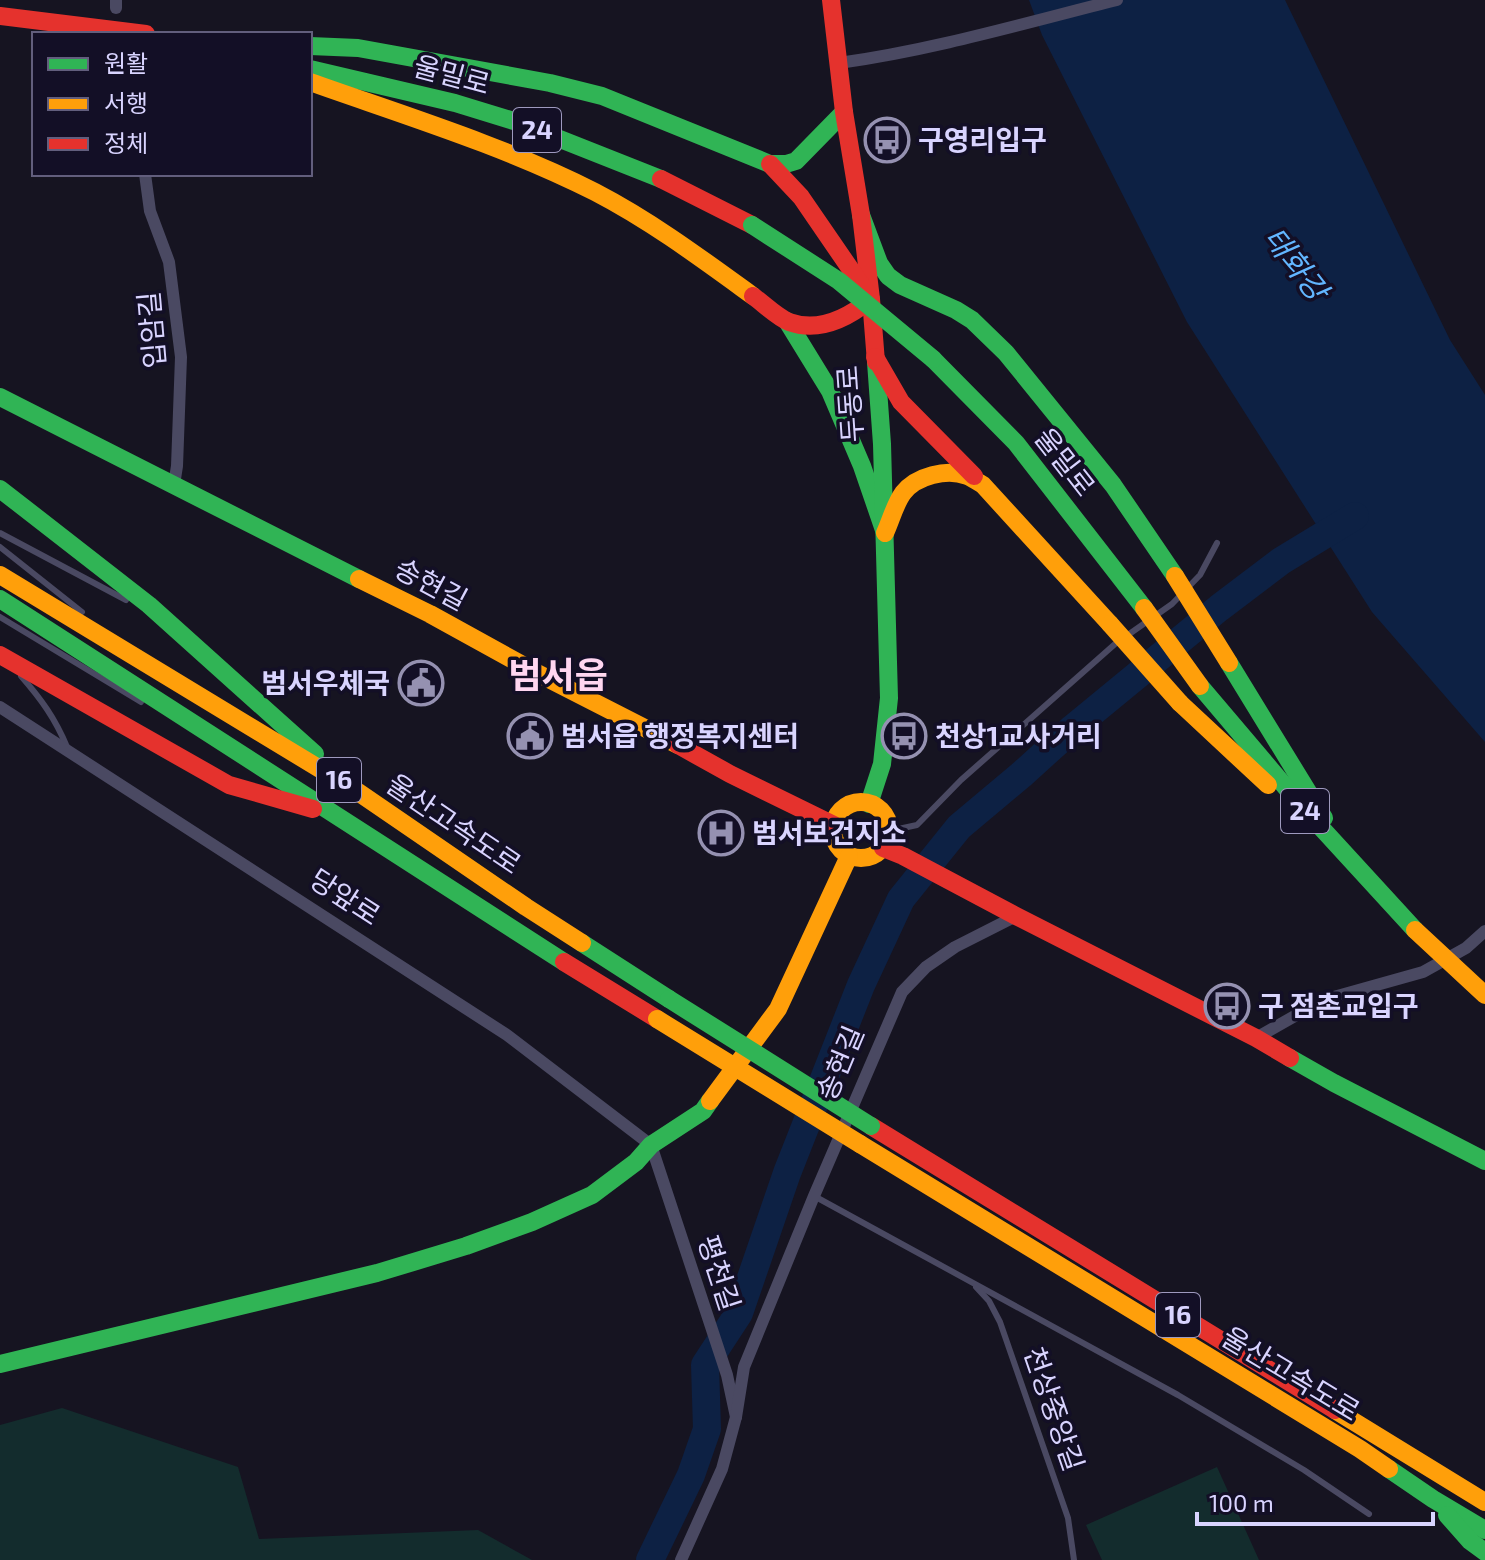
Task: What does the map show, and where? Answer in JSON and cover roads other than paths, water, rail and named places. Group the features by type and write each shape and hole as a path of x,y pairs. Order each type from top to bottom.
{"main road":[{"name":"두동로","path":"831,0 844,112 861,215 882,444 889,698 882,764 869,804"},
{"path":"0,16 130,32"},
{"path":"312,46 358,48 550,83 602,96 770,164 796,161 844,112"},
{"name":"울밀로","path":"312,69 455,103 517,122 668,182 752,225 839,281 933,359 1016,443 1144,608 1200,686 1351,863"},
{"path":"312,83 537,165 597,193 675,240 787,321 820,325 849,317 871,306 877,298 887,295 943,303"},
{"path":"770,164 801,197 871,306"},
{"path":"861,215 879,263 888,276 900,285 943,303 972,320 1006,353 1113,485 1175,576 1351,863"},
{"path":"787,321 830,391 862,466 885,533"},
{"path":"875,357 901,402 983,485 1180,703 1351,863"},
{"name":"송현길","path":"0,397 430,614 730,774 834,825"},
{"path":"885,533 903,493 916,481 943,473 956,473 983,485"},
{"path":"0,489 149,605 358,792"},
{"name":"울산고속도로","path":"0,575 358,792 526,907 871,1126 1485,1502"},
{"name":"울산고속도로","path":"0,599 538,946 1334,1433 1485,1530"},
{"path":"0,657 229,785 339,817"},
{"path":"869,804 877,807 888,822 886,839 876,854 858,858 849,856 836,843 834,825 843,810 851,805 869,804"},
{"path":"886,839 903,856 1256,1038 1334,1083 1485,1161"},
{"path":"0,1364 377,1273 466,1246 532,1222 592,1195 636,1162 651,1145 703,1111 778,1009 849,856"},
{"name":"24","path":"1351,863 1415,930 1485,995"},
{"path":"1433,1499 1470,1541 1485,1552"}],"street":[{"path":"839,63 890,56 1117,0"},
{"name":"입암길","path":"145,176 150,211 169,262 181,357 174,485"},
{"name":"당앞로","path":"0,707 507,1035 651,1145"},
{"name":"송현길","path":"814,1196 902,992 926,967 955,947 1016,916"},
{"path":"1256,1038 1323,1000 1423,972 1466,948 1485,931"},
{"name":"평천길","path":"651,1145 727,1375 736,1417"},
{"name":"평천길","path":"681,1560 722,1469 736,1417 744,1367 814,1196"}],"lane":[{"path":"0,533 168,622"},
{"path":"886,839 917,825 961,780 1115,644 1172,604 1200,575 1217,543"},
{"path":"0,547 84,614"},
{"path":"0,617 154,710"},
{"path":"96,624 144,662"},
{"path":"0,657 41,699 58,724 69,752"},
{"path":"193,733 339,817"},
{"path":"814,1196 1178,1395 1304,1470 1369,1514"},
{"name":"천상중앙길","path":"972,1282 989,1301 1000,1322 1068,1518 1074,1560"}],"water":[{"name":"태화강","path":"1029,0 1285,0 1450,340 1485,395 1485,742 1372,612 1187,322 1042,35"}],"waterway":[{"path":"650,1560 691,1475 707,1429 705,1365 739,1313 787,1173 861,985 901,899 959,827 1073,728 1281,561 1355,516"}],"place":[{"name":"구영리입구","path":"887,140"},
{"name":"범서우체국","path":"421,683"},
{"name":"범서읍 행정복지센터","path":"530,736"},
{"name":"천상1교사거리","path":"904,736"},
{"name":"범서보건지소","path":"721,833"},
{"name":"구 점촌교입구","path":"1227,1006"}],"district":[{"name":"범서읍","path":"558,675"}]}
